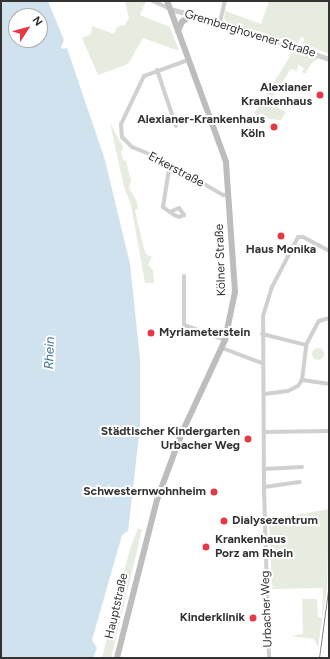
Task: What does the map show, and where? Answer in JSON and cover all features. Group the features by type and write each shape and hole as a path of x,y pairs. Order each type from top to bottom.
{"main road":[{"name":"Kölner Straße","path":"140,559 174,453 225,340 235,292 226,162 167,1"},
{"path":"178,31 182,22 192,15"},
{"name":"Hauptstraße","path":"117,658 140,559"}],"street":[{"path":"153,1 170,9"},
{"path":"220,22 225,1"},
{"name":"Gremberghovener Straße","path":"170,9 220,22 329,59"},
{"name":"Erkerstraße","path":"188,60 144,76 129,102 120,131 126,144 172,166 223,195 229,195"},
{"path":"157,70 176,126"},
{"path":"170,212 163,207 168,174 172,166"},
{"name":"Urbacher Weg","path":"269,658 264,487 264,394 262,334 268,297 299,236 329,251"},
{"path":"184,276 184,325 225,340"},
{"path":"264,394 293,389 302,380 306,345 319,320 329,318"},
{"path":"262,334 306,345"},
{"path":"222,348 262,363"},
{"path":"302,380 329,384"},
{"path":"264,432 329,431"},
{"path":"264,469 302,468"},
{"path":"264,487 300,482"}],"shaded area":[{"path":"125,1 146,1 140,15 170,27 179,51 143,38 128,64 98,75 82,38 91,34 92,26 114,34 117,27 125,25 129,18"},
{"path":"269,1 329,1 329,54 303,43 304,38 301,37 297,44 226,21 224,18 225,11 261,24"},
{"path":"295,49 319,58 311,64 305,74 302,72 304,68 298,65 297,71 291,69 272,97 269,103 286,112 281,120 270,119 261,113 257,116 254,113"},
{"path":"110,123 123,147 121,153 123,160 126,161 131,181 129,188 137,202 138,209 135,210 144,249 147,255 152,257 148,265 153,270 154,283 145,283 131,205 124,187"},
{"path":"316,348 320,348 324,354 320,360 316,360 312,356 312,352"},
{"path":"329,509 327,588 318,647 314,639 291,636 303,634 302,599 317,599 318,617 322,618 323,588 272,589 269,520"},
{"path":"138,528 142,530 111,658 102,658 130,549"}],"water":[{"name":"Rhein","path":"1,1 48,1 64,40 61,47 63,49 67,48 105,160 130,264 140,359 140,427 128,531 122,535 92,640 97,648 93,658 1,658"}],"tram line":[{"path":"319,658 329,583"}],"place":[{"name":"Alexianer Krankenhaus","path":"320,95"},
{"name":"Alexianer-Krankenhaus Köln","path":"274,127"},
{"name":"Haus Monika","path":"281,236"},
{"name":"Myriameterstein","path":"151,333"},
{"name":"Städtischer Kindergarten Urbacher Weg","path":"248,439"},
{"name":"Schwesternwohnheim","path":"214,492"},
{"name":"Dialysezentrum","path":"224,521"},
{"name":"Krankenhaus Porz am Rhein","path":"206,547"},
{"name":"Kinderklinik","path":"253,618"}]}
